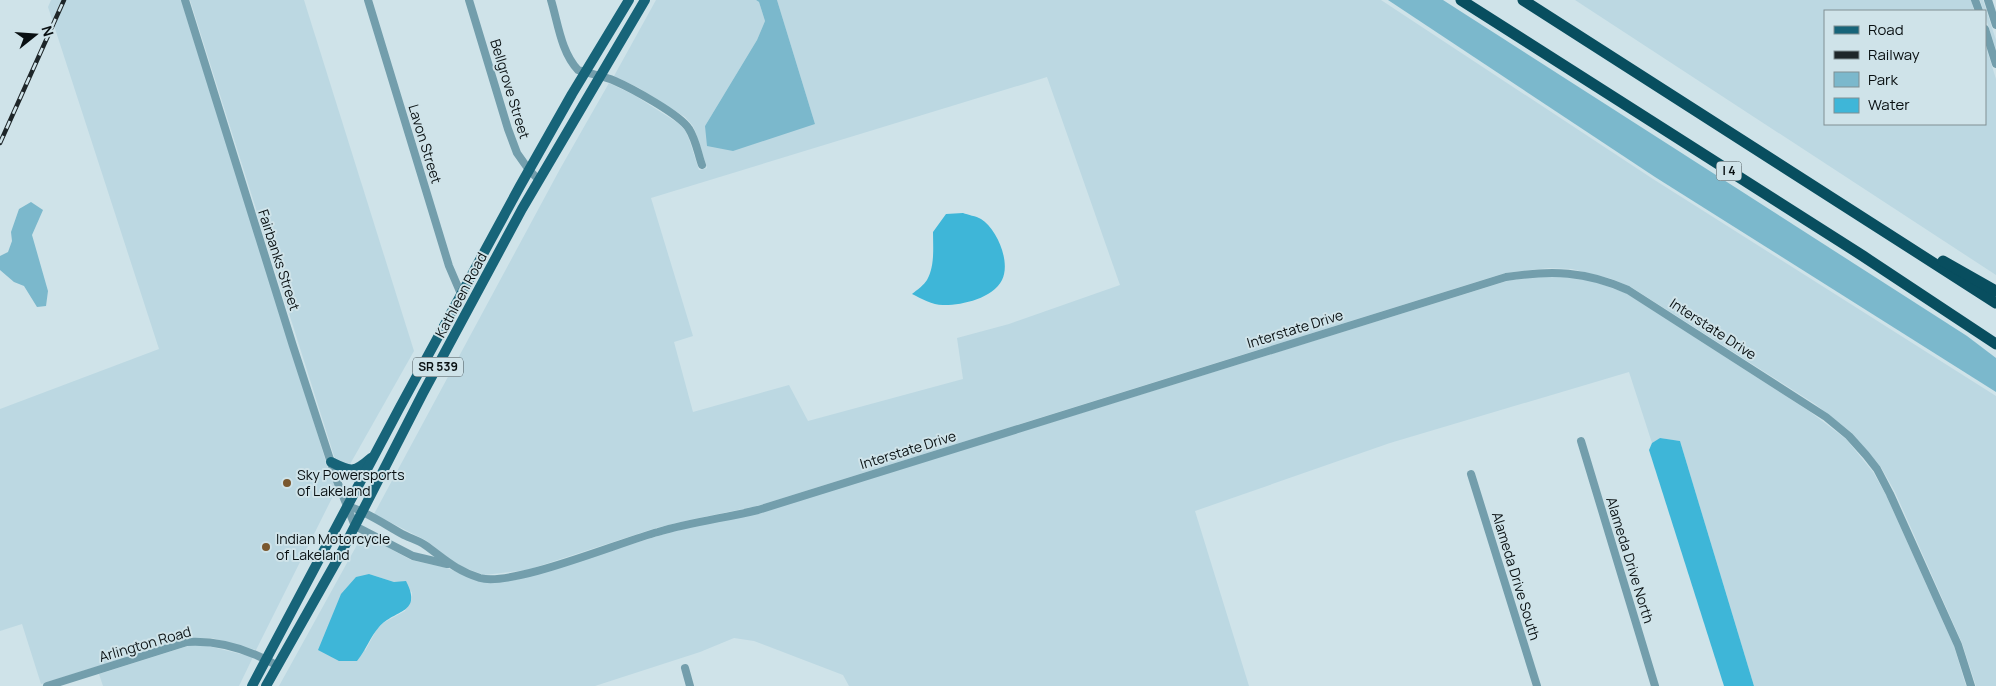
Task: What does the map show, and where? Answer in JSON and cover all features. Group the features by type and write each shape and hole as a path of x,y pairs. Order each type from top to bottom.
{"highway":[{"name":"I 4","path":"1461,0 1863,256 1996,344"},
{"name":"I 4","path":"1523,0 1996,303"},
{"path":"1866,220 1996,291"}],"main road":[{"name":"Kathleen Road","path":"252,686 529,170 629,0"},
{"name":"Kathleen Road","path":"266,686 355,526 423,393 539,180 645,0"},
{"path":"331,462 345,469 357,469 376,454"}],"street":[{"name":"Fairbanks Street","path":"185,0 331,462 355,526"},
{"name":"Lavon Street","path":"368,0 449,266 461,294"},
{"name":"Bellgrove Street","path":"469,0 517,153 539,180"},
{"path":"551,0 568,58 578,70 613,80 681,120 689,128 702,166"},
{"path":"1988,0 1996,25"},
{"path":"1986,32 1996,64"},
{"name":"Interstate Drive","path":"355,526 413,556 449,565 483,579 515,577 657,532 758,510 1506,277 1549,272 1570,273 1611,282 1628,290 1812,408 1849,436 1877,469 1890,494 1958,645 1971,686"},
{"name":"Alameda Drive North","path":"1581,441 1656,686"},
{"name":"Alameda Drive South","path":"1471,474 1537,686"},
{"name":"Interstate Drive","path":"348,506 363,511 424,544 449,565"},
{"name":"Arlington Road","path":"47,686 187,642 212,642 243,650 278,666"},
{"path":"685,668 690,686"}],"shaded area":[{"path":"51,0 181,0 316,429 325,463 336,490 256,650 212,638 187,638 41,684 22,624 0,631 0,409 159,349 48,7"},
{"path":"190,0 304,0 414,351 349,466 335,459"},
{"path":"656,0 756,0 759,2 765,21 757,40 705,126 815,124 777,0 1381,0 1653,179 1996,396 1996,686 1976,686 1962,643 1895,492 1881,467 1852,433 1815,404 1631,287 1612,279 1572,269 1549,268 1505,273 757,506 656,528 527,570 484,575 463,567 452,561 427,541 374,514 560,169 609,83 634,95 678,123 685,130 699,170 707,168 693,126 685,117 639,88 614,76","holes":["1047,77 1120,285 1009,324 957,338 963,379 808,421 789,385 693,412 674,342 693,336 651,198"]},
{"path":"1575,0 1971,0 1974,10 1824,10 1824,125 1986,125 1986,47 1996,79 1996,275"},
{"path":"1980,0 1983,0 1996,40 1996,50 1986,19 1986,10 1983,10"},
{"path":"1570,276 1592,281 1626,293 1809,411 1846,439 1873,472 1886,495 1954,646 1966,686 1754,686 1680,441 1660,438 1652,443 1629,372 1390,443 1195,511 1249,686 849,686 843,675 754,641 734,638 700,652 595,686 279,686 363,534 411,560 447,568 481,582 516,580 690,527 759,513 1507,281 1529,277","holes":["369,574 394,582 412,592 412,599 405,611 383,623 377,629 365,651"]},
{"path":"204,645 253,657 239,686 103,686 99,674 188,646"}],"green space":[{"path":"756,0 777,0 815,124 733,151 707,146 705,126 757,40 765,21 759,2"},
{"path":"1388,0 1443,0 1967,336 1996,358 1996,392 1655,177"},
{"path":"31,202 43,210 32,235 48,291 46,306 37,307 24,286 14,282 0,270 0,256 8,252 12,241 11,232 19,209"}],"water":[{"path":"963,213 981,219 997,238 1004,255 1005,264 1002,280 992,292 985,296 960,304 937,304 912,294 924,284 930,275 933,256 933,232 946,214"},
{"path":"1660,438 1680,441 1754,686 1724,686 1649,450 1652,443"},
{"path":"369,574 394,582 406,581 411,600 405,610 385,621 379,627 357,661 339,661 318,650 341,594 356,577"}],"railway":[{"path":"0,143 64,0"}],"place":[{"name":"Sky Powersports of Lakeland","path":"287,483"},
{"name":"Indian Motorcycle of Lakeland","path":"266,547"}]}
